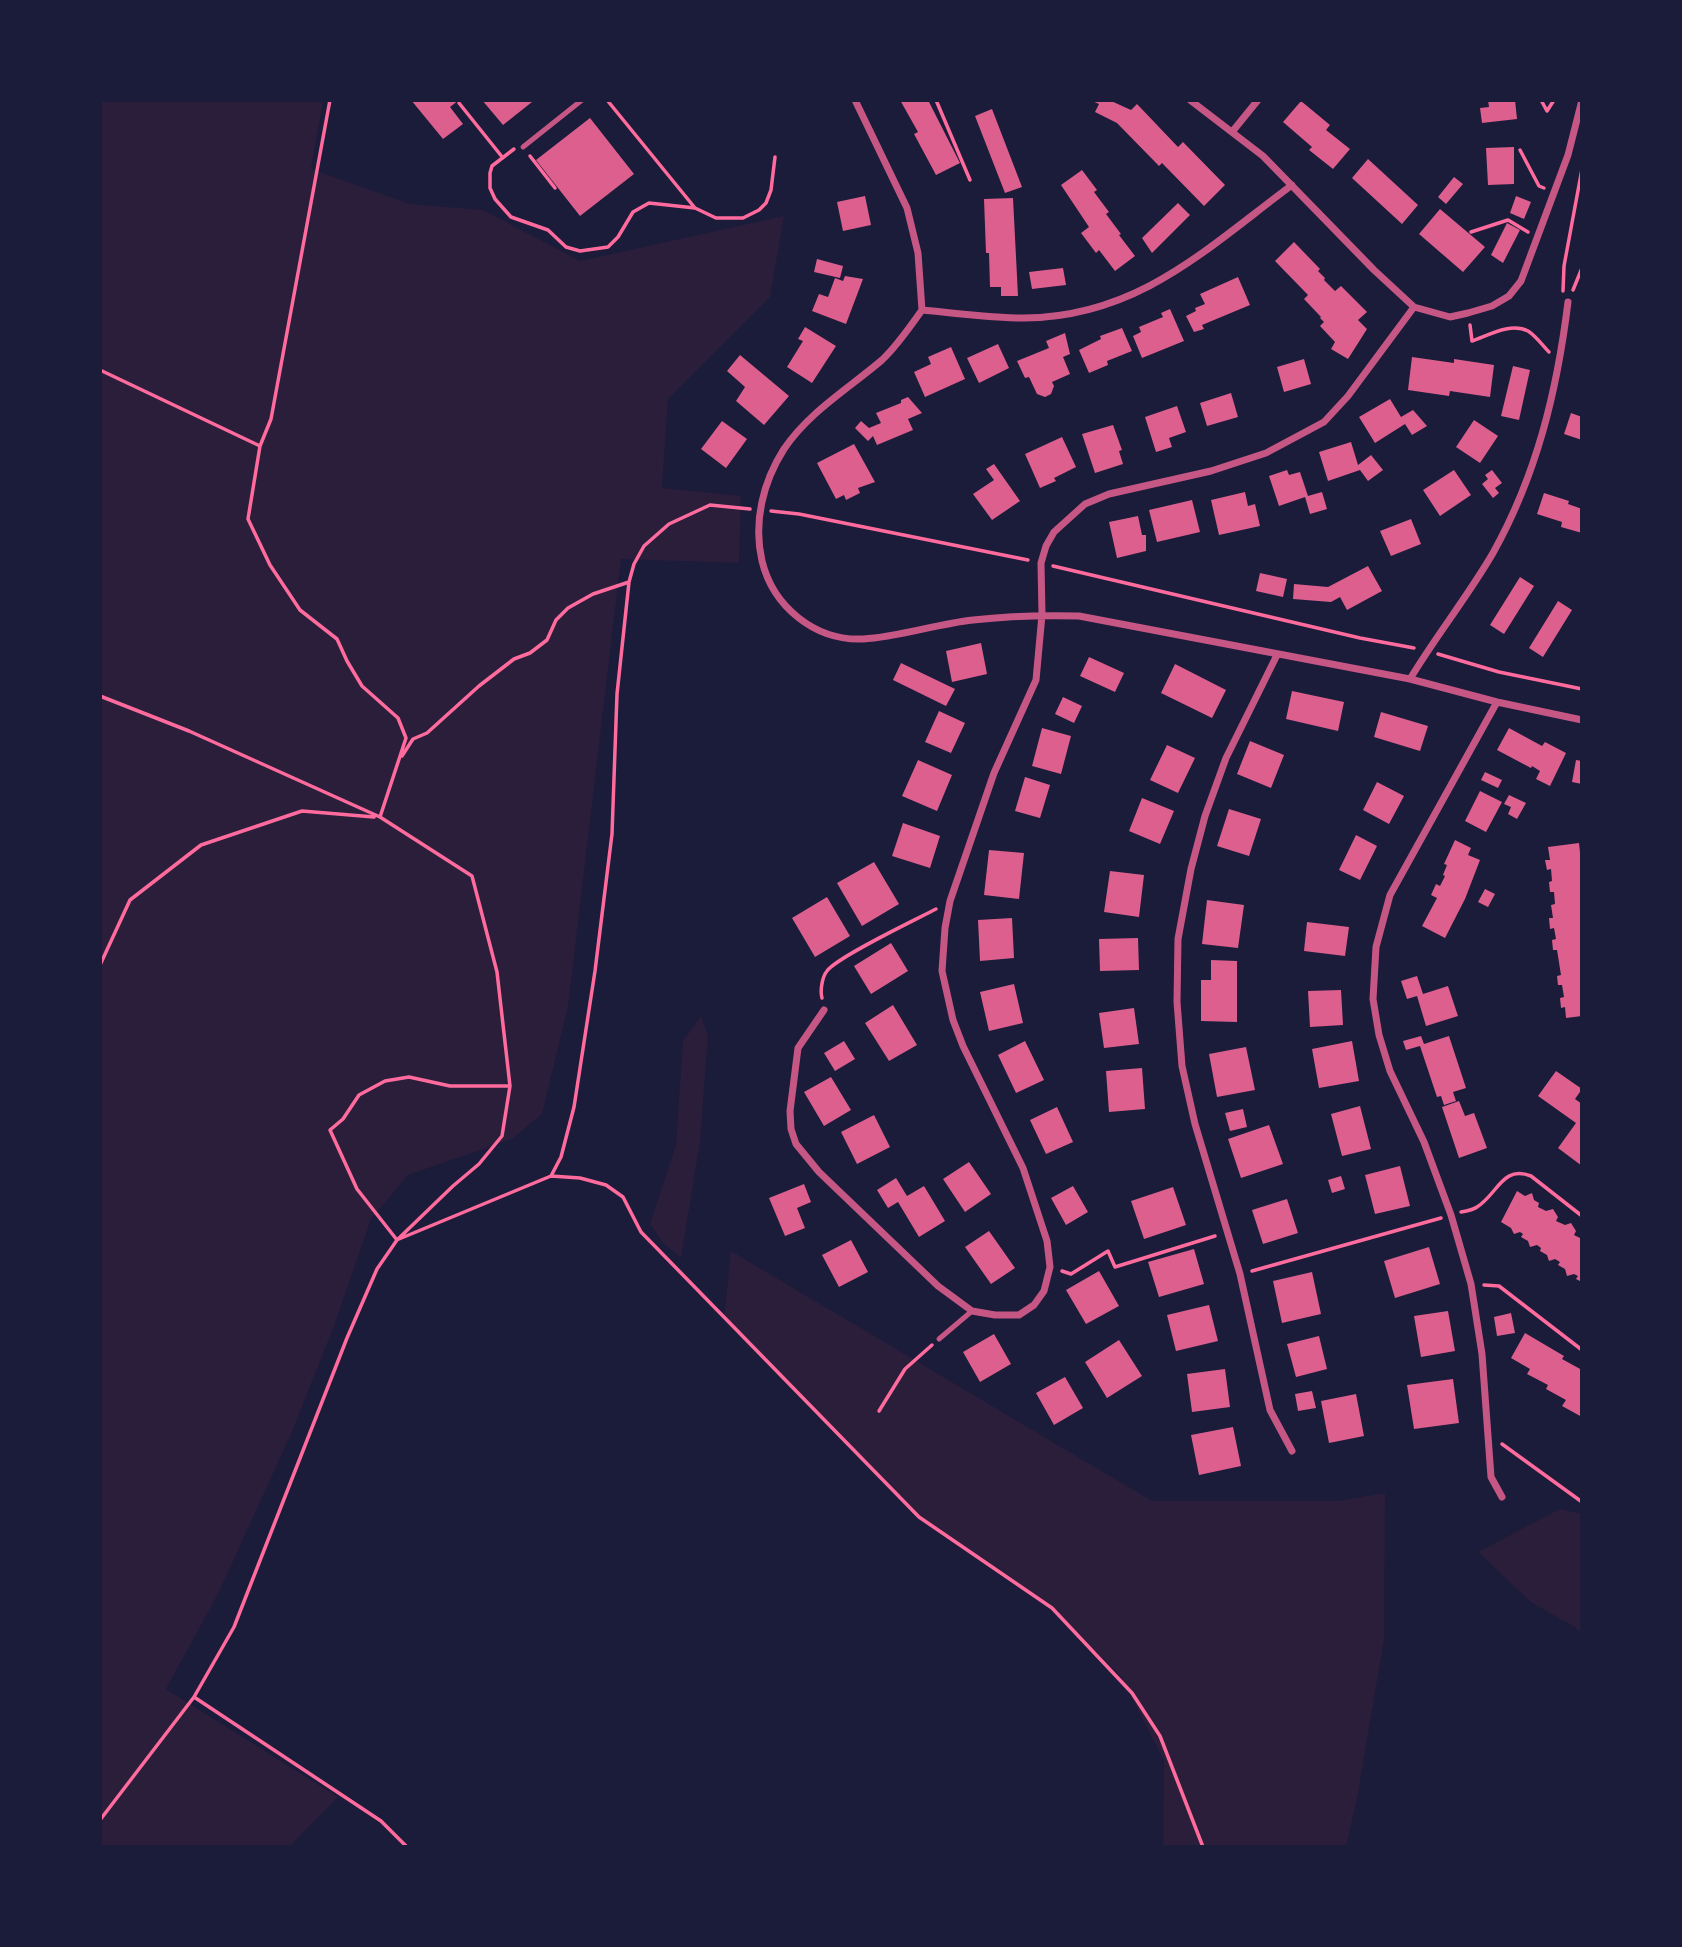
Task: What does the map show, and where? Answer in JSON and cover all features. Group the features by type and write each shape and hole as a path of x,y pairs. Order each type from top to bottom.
{"street":[{"path":"855,100 907,208 918,253 922,310 884,358 814,415 785,448 762,494 760,554 767,579 780,602 801,620 829,634 861,639 973,620 1042,615 1079,616 1410,679 1497,702 1582,720"},
{"path":"1190,100 1263,156 1374,270 1415,307 1450,317 1492,306 1509,296 1521,281 1569,155 1582,100"},
{"path":"1232,132 1258,100"},
{"path":"922,310 1024,318 1075,313 1119,300 1166,279 1292,185"},
{"path":"1410,679 1492,554 1522,495 1542,438 1560,363 1568,302"},
{"path":"824,1010 798,1048 790,1111 791,1129 796,1144 819,1172 938,1286 972,1311 1019,1315 1034,1305 1044,1291 1050,1267 1047,1241 1023,1168 963,1046 953,1020 942,971 950,901 995,773 1036,680 1042,615 1041,563 1046,546 1054,532 1085,504 1109,494 1233,464 1276,448 1324,422 1364,376 1415,307"},
{"path":"1277,655 1226,758 1205,816 1191,869 1178,939 1177,1002 1182,1066 1195,1124 1240,1274 1270,1410 1292,1451"},
{"path":"1497,702 1390,895 1376,947 1373,999 1379,1035 1390,1071 1424,1142 1451,1215 1471,1284 1482,1353 1491,1477 1502,1497"}],"lane":[{"path":"523,147 582,100"},
{"path":"939,1339 972,1311"}],"path":[{"path":"330,100 271,419 260,446 248,519 270,565 300,610 337,639 362,686 398,718 406,738 380,817"},
{"path":"607,100 695,208"},
{"path":"936,100 970,180"},
{"path":"1541,100 1547,111 1554,100"},
{"path":"459,103 503,158 492,166 490,173 490,188 495,199 511,217 548,230 566,247 580,251 596,251 608,247 618,237 633,212 649,204 695,208 716,218 743,218 766,203 771,190 775,158"},
{"path":"1520,150 1539,186 1555,192"},
{"path":"530,157 555,188"},
{"path":"1568,302 1562,289 1564,266 1582,169"},
{"path":"1471,232 1508,220 1524,230"},
{"path":"1568,302 1582,268"},
{"path":"1468,313 1472,341 1505,329 1528,331 1560,363"},
{"path":"100,370 260,446"},
{"path":"551,1175 561,1157 574,1107 595,971 612,834 617,694 629,582 643,546 669,524 710,505 799,514 1041,563 1360,639 1427,651 1499,672 1582,690"},
{"path":"380,817 402,755 413,739 427,733 479,686 514,659 530,653 547,640 556,620 568,608 593,594 629,582"},
{"path":"100,696 189,731 380,817 472,876 496,972 510,1087 502,1136 479,1164 397,1240 377,1269 234,1628 194,1697 100,1820"},
{"path":"100,965 130,900 201,845 302,811 380,817"},
{"path":"824,1010 821,992 826,972 843,959 950,901"},
{"path":"397,1240 357,1189 330,1130 343,1119 359,1095 385,1081 409,1077 450,1086 510,1087"},
{"path":"1240,1274 1476,1208 1513,1173 1521,1172 1531,1176 1582,1216"},
{"path":"397,1240 551,1175 580,1178 606,1185 623,1198 640,1232 919,1517 1052,1608 1132,1693 1160,1736 1203,1847"},
{"path":"1050,1267 1071,1274 1108,1251 1115,1267 1227,1232"},
{"path":"1471,1284 1499,1286 1582,1350"},
{"path":"879,1411 905,1369 939,1339"},
{"path":"1487,1432 1582,1503"},
{"path":"194,1697 381,1821 407,1847"}],"shaded area":[{"path":"100,100 323,100 311,169 410,204 483,210 580,261 784,216 770,297 668,399 662,488 741,496 739,563 621,559 568,1007 542,1114 512,1139 408,1175 371,1219 334,1326 291,1434 219,1592 166,1689 338,1797 289,1847 100,1847"},
{"path":"701,1016 708,1036 700,1142 681,1258 663,1243 650,1224 676,1145 683,1041"},
{"path":"731,1251 1152,1501 1338,1501 1385,1493 1384,1640 1346,1847 1163,1847 1164,1761 1121,1676 1052,1608 919,1517 724,1319"},
{"path":"1560,1509 1582,1514 1582,1634 1575,1627 1532,1603 1478,1552"}],"building":[{"path":"411,100 459,100 450,107 463,124 443,139"},
{"path":"482,100 531,100 532,102 503,125"},
{"path":"900,100 928,100 960,163 936,175 914,134 918,132"},
{"path":"1090,100 1109,100 1131,110 1137,104 1178,147 1183,142 1225,185 1204,206 1162,163 1159,166 1117,123 1095,112 1099,104"},
{"path":"1488,100 1515,100 1517,119 1482,123 1480,108 1489,107"},
{"path":"1301,101 1330,125 1326,130 1350,149 1333,169 1309,150 1312,147 1283,122"},
{"path":"992,109 1022,187 1005,193 975,116"},
{"path":"590,118 634,174 580,216 536,160"},
{"path":"1514,147 1514,184 1488,185 1486,148"},
{"path":"1368,159 1418,205 1402,224 1352,178"},
{"path":"1082,170 1109,212 1106,214 1135,256 1115,271 1099,250 1096,253 1081,233 1089,227 1061,185"},
{"path":"1454,177 1463,184 1446,204 1438,197"},
{"path":"865,196 871,225 843,231 837,202"},
{"path":"1516,196 1531,202 1524,219 1510,213"},
{"path":"1013,198 1018,296 1001,296 1001,287 990,287 984,199"},
{"path":"1178,203 1190,215 1152,253 1142,238"},
{"path":"1440,209 1485,247 1463,272 1419,234"},
{"path":"1507,223 1520,230 1503,263 1491,255"},
{"path":"1294,242 1320,269 1318,271 1324,280 1335,291 1341,286 1367,312 1358,320 1367,329 1348,359 1331,349 1335,342 1320,326 1324,322 1321,317 1304,299 1308,295 1275,261"},
{"path":"817,259 843,266 840,278 814,272"},
{"path":"1063,268 1066,285 1032,289 1029,272"},
{"path":"845,276 863,279 846,324 812,311 819,294 828,297 835,278 843,281"},
{"path":"1238,277 1250,305 1202,325 1204,329 1194,332 1186,316 1205,304 1200,294"},
{"path":"1170,309 1184,341 1142,358 1133,336 1141,332 1139,327 1163,317 1161,313"},
{"path":"805,327 836,346 812,383 787,367 803,341 798,339"},
{"path":"1122,328 1132,351 1107,361 1108,365 1089,373 1079,350 1101,339 1100,336"},
{"path":"1065,333 1070,354 1063,357 1070,374 1052,382 1054,386 1051,394 1045,397 1037,394 1017,361 1049,348 1046,341"},
{"path":"998,344 1009,368 979,383 967,358"},
{"path":"951,347 965,379 925,397 914,372 931,364 928,357"},
{"path":"740,355 789,396 764,425 736,401 745,387 727,371"},
{"path":"1412,357 1494,365 1490,397 1450,391 1449,396 1408,390"},
{"path":"1304,359 1311,384 1284,392 1277,367"},
{"path":"1513,366 1530,370 1519,420 1501,416"},
{"path":"1231,393 1238,417 1207,426 1200,403"},
{"path":"908,397 922,413 908,419 913,430 877,445 873,436 868,441 855,428 861,421 869,428 881,423 876,413 901,403 901,400"},
{"path":"1390,399 1401,417 1413,410 1427,426 1412,435 1405,424 1375,443 1359,417"},
{"path":"1177,406 1186,432 1169,438 1172,447 1156,452 1145,417"},
{"path":"1571,413 1582,417 1582,440 1564,434"},
{"path":"1474,420 1498,436 1480,463 1456,447"},
{"path":"722,421 747,439 726,468 701,449"},
{"path":"1113,425 1122,450 1119,451 1123,464 1095,473 1082,434"},
{"path":"1062,437 1076,467 1040,488 1025,454"},
{"path":"1351,442 1358,465 1371,455 1383,470 1368,481 1360,470 1328,481 1319,452"},
{"path":"854,444 875,482 858,488 860,493 846,500 844,495 836,499 817,463"},
{"path":"994,464 1020,501 992,520 973,494 994,480 986,469"},
{"path":"1287,470 1289,475 1300,472 1308,496 1322,492 1327,509 1310,514 1305,497 1279,506 1269,476"},
{"path":"1454,470 1471,495 1440,516 1423,490"},
{"path":"1492,470 1502,483 1495,488 1499,493 1493,498 1482,484 1488,479 1485,475"},
{"path":"1245,492 1248,506 1255,504 1260,526 1219,535 1211,500"},
{"path":"1544,493 1569,501 1568,504 1582,509 1582,533 1561,527 1562,522 1537,514"},
{"path":"1192,500 1200,532 1157,542 1149,510"},
{"path":"1138,516 1142,535 1146,535 1146,551 1117,558 1109,522"},
{"path":"1411,519 1421,544 1391,556 1380,531"},
{"path":"1368,566 1382,591 1347,610 1340,597 1331,602 1293,599 1294,584 1328,587"},
{"path":"1260,573 1287,579 1283,597 1256,591"},
{"path":"1520,577 1534,586 1504,634 1490,625"},
{"path":"1558,601 1572,610 1543,657 1529,648"},
{"path":"981,643 987,674 952,682 946,651"},
{"path":"1089,657 1124,673 1115,692 1080,676"},
{"path":"901,663 955,689 946,706 893,680"},
{"path":"1175,664 1226,690 1212,718 1161,693"},
{"path":"1292,691 1344,702 1338,731 1286,719"},
{"path":"1063,697 1082,706 1074,723 1055,714"},
{"path":"939,711 965,723 951,753 925,742"},
{"path":"1381,712 1428,726 1420,751 1374,737"},
{"path":"1042,728 1071,736 1061,774 1032,766"},
{"path":"1509,728 1542,746 1545,742 1566,753 1550,786 1536,779 1540,771 1497,750"},
{"path":"1250,741 1284,755 1271,788 1237,774"},
{"path":"1167,745 1195,758 1178,793 1150,780"},
{"path":"918,760 952,775 937,811 902,796"},
{"path":"1576,760 1582,761 1582,784 1572,782"},
{"path":"1485,772 1502,780 1498,788 1481,780"},
{"path":"1025,777 1050,785 1040,818 1015,811"},
{"path":"1377,782 1404,796 1389,824 1363,810"},
{"path":"1480,791 1502,802 1486,832 1465,821"},
{"path":"1509,795 1526,803 1517,819 1508,814 1511,807 1504,804"},
{"path":"1142,798 1174,811 1160,844 1129,831"},
{"path":"1229,809 1261,819 1249,856 1217,846"},
{"path":"903,823 940,836 930,868 892,856"},
{"path":"1356,835 1377,846 1360,880 1339,870"},
{"path":"1455,840 1471,848 1468,855 1480,860 1465,899 1445,938 1422,926 1437,898 1431,895 1436,884 1440,886 1445,876 1443,875 1447,865 1444,864"},
{"path":"1579,843 1582,871 1582,1016 1566,1018 1565,1007 1561,1008 1560,998 1564,997 1562,985 1558,985 1557,976 1561,975 1557,950 1553,950 1552,940 1556,939 1554,928 1550,929 1549,918 1553,918 1551,905 1555,904 1554,892 1550,892 1551,869 1547,870 1545,860 1550,860 1548,847"},
{"path":"989,850 1024,853 1019,899 984,895"},
{"path":"874,862 899,904 862,926 837,883"},
{"path":"1110,871 1144,875 1139,917 1104,912"},
{"path":"1485,889 1495,894 1488,907 1478,902"},
{"path":"827,897 850,936 815,957 792,918"},
{"path":"1207,900 1244,905 1238,948 1202,944"},
{"path":"1012,918 1014,958 980,961 978,920"},
{"path":"1307,922 1349,927 1345,956 1304,951"},
{"path":"1138,938 1139,970 1100,971 1099,939"},
{"path":"891,943 908,971 871,994 854,966"},
{"path":"1211,960 1237,961 1237,1022 1201,1021 1201,980 1211,980"},
{"path":"1417,976 1423,994 1448,986 1458,1016 1426,1026 1417,996 1407,999 1401,981"},
{"path":"1014,984 1023,1023 989,1031 980,992"},
{"path":"1341,990 1343,1025 1310,1027 1308,991"},
{"path":"893,1005 917,1045 889,1061 865,1023"},
{"path":"1134,1008 1139,1044 1104,1048 1099,1013"},
{"path":"1421,1036 1424,1044 1449,1036 1466,1088 1453,1092 1456,1101 1444,1105 1441,1096 1437,1097 1420,1046 1406,1050 1403,1041"},
{"path":"844,1041 855,1059 835,1071 824,1053"},
{"path":"1025,1041 1044,1080 1016,1093 998,1055"},
{"path":"1352,1041 1359,1081 1319,1088 1312,1049"},
{"path":"1246,1047 1255,1090 1217,1097 1209,1054"},
{"path":"1142,1068 1145,1109 1109,1112 1106,1071"},
{"path":"1556,1071 1582,1089 1575,1099 1582,1104 1582,1166 1558,1148 1576,1123 1538,1096"},
{"path":"831,1077 851,1110 824,1126 804,1092"},
{"path":"1459,1101 1465,1116 1474,1113 1487,1148 1459,1158 1442,1107"},
{"path":"1360,1106 1371,1149 1342,1156 1331,1114"},
{"path":"1057,1107 1073,1142 1046,1154 1030,1120"},
{"path":"1243,1109 1247,1127 1230,1131 1225,1113"},
{"path":"874,1115 890,1147 857,1164 841,1132"},
{"path":"1269,1125 1283,1164 1241,1178 1228,1139"},
{"path":"969,1162 991,1194 965,1212 943,1179"},
{"path":"1400,1166 1410,1206 1375,1214 1365,1175"},
{"path":"1341,1176 1345,1189 1332,1193 1328,1180"},
{"path":"896,1178 907,1196 924,1186 945,1221 919,1237 898,1202 888,1208 877,1190"},
{"path":"804,1184 811,1202 797,1208 805,1228 785,1236 769,1198"},
{"path":"1073,1186 1088,1212 1066,1225 1051,1198"},
{"path":"1173,1187 1186,1225 1144,1239 1131,1201"},
{"path":"1517,1191 1525,1196 1532,1193 1534,1200 1539,1203 1538,1207 1546,1211 1553,1209 1558,1217 1556,1221 1565,1225 1571,1223 1576,1231 1574,1235 1582,1239 1582,1282 1576,1279 1578,1276 1574,1274 1567,1276 1565,1269 1558,1265 1560,1262 1555,1259 1549,1261 1547,1255 1540,1251 1541,1248 1537,1245 1530,1247 1528,1241 1521,1237 1523,1234 1514,1234 1511,1228 1501,1222"},
{"path":"1287,1199 1298,1233 1263,1244 1252,1210"},
{"path":"989,1231 1015,1268 991,1284 965,1247"},
{"path":"851,1240 868,1272 839,1287 822,1255"},
{"path":"1429,1247 1440,1284 1395,1298 1384,1261"},
{"path":"1194,1249 1204,1284 1159,1297 1148,1262"},
{"path":"1099,1271 1119,1306 1086,1324 1066,1290"},
{"path":"1312,1272 1321,1314 1282,1323 1273,1281"},
{"path":"1209,1305 1218,1341 1176,1351 1167,1315"},
{"path":"1448,1311 1455,1351 1421,1357 1414,1316"},
{"path":"1511,1313 1515,1333 1497,1336 1494,1317"},
{"path":"1525,1333 1582,1370 1582,1417 1562,1406 1566,1400 1546,1389 1548,1385 1527,1374 1530,1369 1511,1358"},
{"path":"994,1334 1011,1364 980,1382 963,1352"},
{"path":"1319,1336 1327,1369 1296,1377 1287,1344"},
{"path":"1119,1340 1142,1376 1107,1398 1085,1362"},
{"path":"1225,1369 1230,1407 1192,1412 1187,1374"},
{"path":"1065,1377 1083,1408 1054,1425 1036,1393"},
{"path":"1453,1379 1459,1423 1414,1429 1407,1385"},
{"path":"1312,1391 1316,1408 1298,1411 1295,1394"},
{"path":"1356,1394 1364,1436 1329,1443 1321,1401"},
{"path":"1233,1427 1241,1466 1199,1475 1191,1435"}]}
